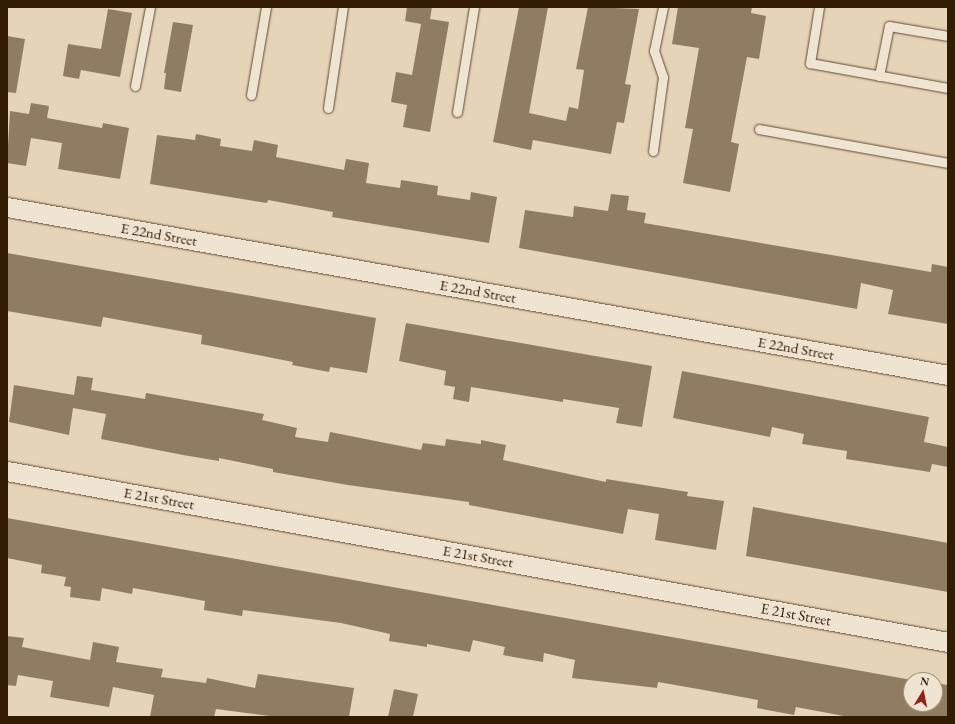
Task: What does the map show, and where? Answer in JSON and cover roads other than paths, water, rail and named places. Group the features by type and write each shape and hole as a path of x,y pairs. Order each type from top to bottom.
{"street":[{"name":"E 22nd Street","path":"7,207 948,375"},
{"name":"E 21st Street","path":"7,471 948,642"}],"lane":[{"path":"135,86 150,7"},
{"path":"251,95 266,7"},
{"path":"328,108 343,7"},
{"path":"457,112 474,7"},
{"path":"653,151 663,77 654,51 663,7"},
{"path":"819,7 810,63 948,88"},
{"path":"879,76 889,26 948,36"},
{"path":"759,128 948,163"}]}
